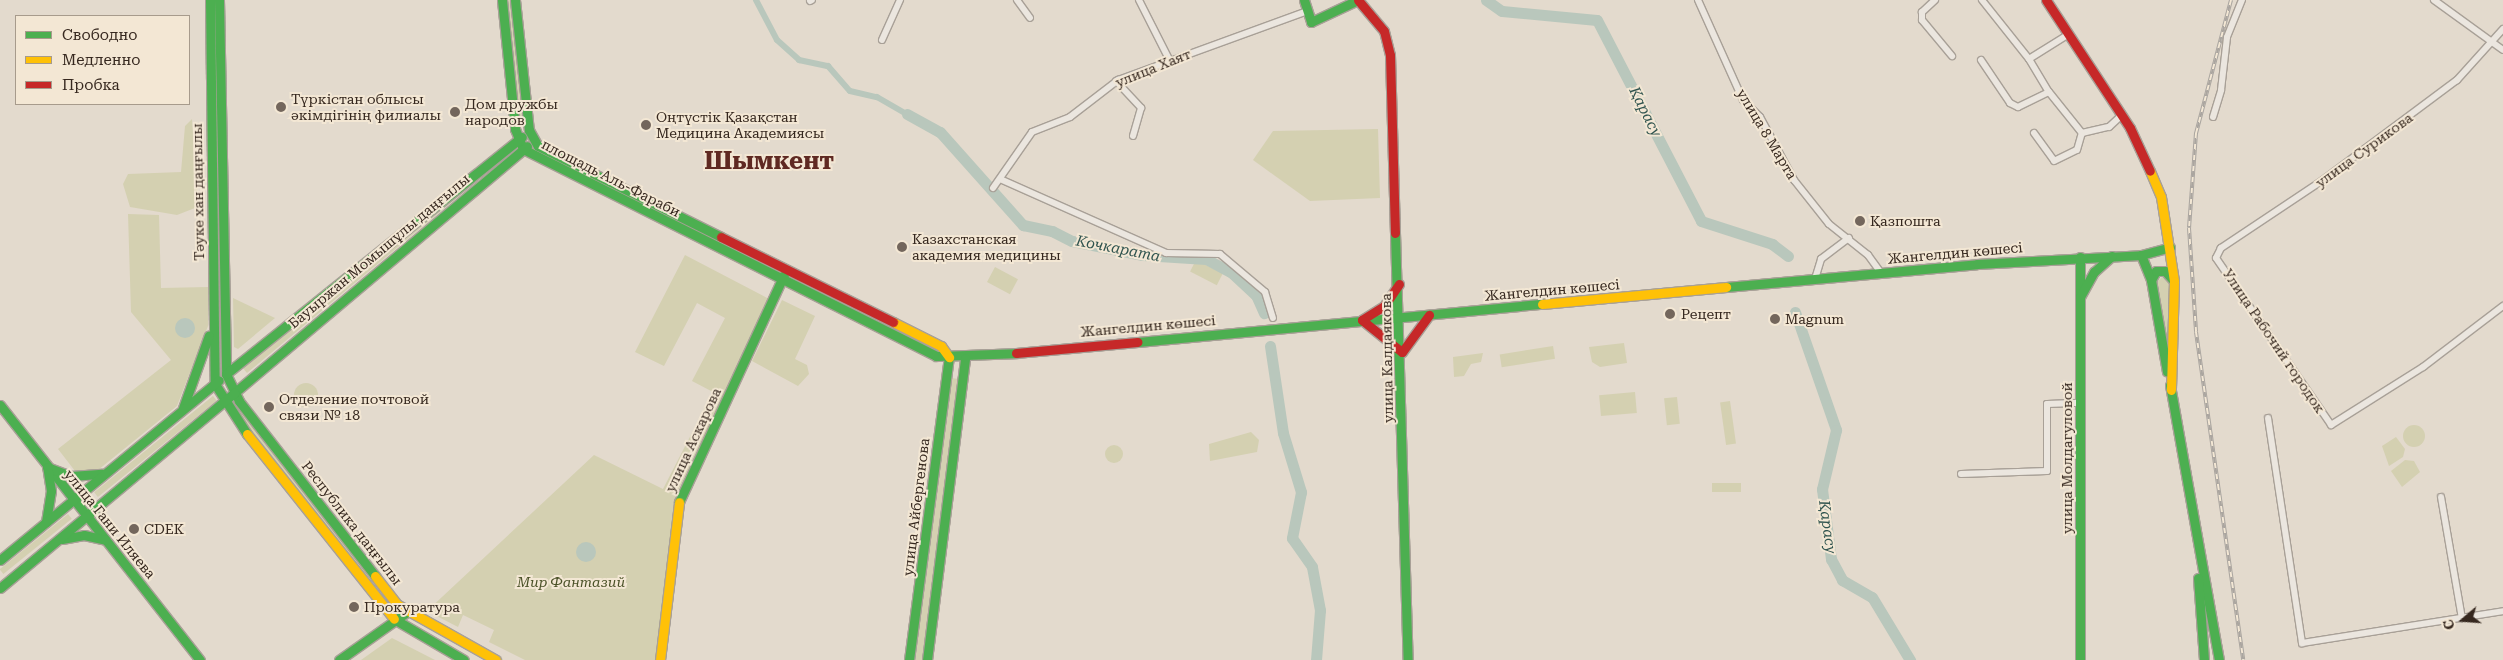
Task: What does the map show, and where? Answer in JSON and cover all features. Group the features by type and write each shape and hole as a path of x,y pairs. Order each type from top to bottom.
{"main road":[{"name":"Тәуке хан даңғылы","path":"210,0 212,324 215,384"},
{"name":"Тәуке хан даңғылы","path":"219,0 225,369"},
{"path":"502,0 518,139"},
{"path":"515,0 525,98 532,138"},
{"path":"1304,0 1311,22 1358,0"},
{"name":"улица Калдаякова","path":"1358,0 1384,31 1390,55 1401,317 1408,660"},
{"path":"2046,0 2122,115 2161,197 2174,281 2171,390"},
{"name":"Бауыржан Момышұлы даңғылы","path":"222,405 243,383 523,149 532,138"},
{"name":"площадь Аль-Фараби","path":"784,276 532,138 518,139 523,149 784,276 941,346 949,357"},
{"name":"Бауыржан Момышұлы даңғылы","path":"215,384 225,369 518,139"},
{"name":"Жангелдин көшесі","path":"965,358 1881,273 2080,257 2141,256 2170,247"},
{"path":"2080,297 2094,272 2112,256"},
{"path":"2141,256 2151,280 2196,540 2219,660"},
{"name":"улица Молдагуловой","path":"2080,257 2080,660"},
{"path":"2151,280 2156,271 2165,271 2174,281"},
{"name":"улица Аскарова","path":"660,660 679,501 784,276"},
{"path":"1399,284 1384,306 1362,320 1402,352 1429,315"},
{"path":"182,410 212,324"},
{"path":"927,660 965,358 949,357"},
{"name":"улица Айбергенова","path":"909,660 949,357"},
{"name":"Республика даңғылы","path":"225,369 234,393 407,612 496,660"},
{"path":"0,560 215,384 222,405 393,622 464,660"},
{"name":"улица Гани Иляева","path":"0,405 47,468 200,660"},
{"path":"0,588 222,405"},
{"path":"46,522 51,491 47,468 71,476 103,474"},
{"path":"59,540 84,535 105,540"},
{"path":"2196,540 2204,660"},
{"path":"339,660 407,612"}],"street":[{"path":"882,40 900,0"},
{"path":"1016,0 1030,18"},
{"path":"1139,0 1171,63"},
{"name":"улица 8 Марта","path":"1698,0 1743,100 1760,117 1794,180 1829,224 1848,238 1881,273"},
{"path":"1935,0 1922,12 1922,20 1952,56"},
{"path":"1982,0 2029,59 2049,92 2082,133"},
{"path":"2214,117 2222,90 2226,37 2242,0"},
{"path":"2434,0 2444,3 2503,50"},
{"name":"улица Хаят","path":"993,188 1032,132 1070,117 1116,81 1171,63 1259,25 1308,11"},
{"name":"улица Сурикова","path":"2216,258 2221,248 2323,180 2457,80 2494,43 2503,29"},
{"path":"2029,59 2069,34"},
{"path":"1980,60 2010,103 2028,104 2049,92"},
{"path":"1116,81 1141,108 1133,136"},
{"path":"2082,133 2108,127 2122,115"},
{"path":"2034,133 2054,160 2077,150 2082,133"},
{"path":"1000,179 1166,253 1220,254 1265,292 1273,318"},
{"path":"1815,279 1821,259 1848,238"},
{"name":"Улица Рабочий городок","path":"2216,258 2331,425 2423,367 2503,306"},
{"path":"1960,474 2047,471 2048,404 2081,403"},
{"path":"2268,418 2302,642 2503,611"},
{"path":"2441,497 2462,618"}],"green space":[{"path":"503,0 514,0 527,126 518,127"},
{"path":"192,119 198,196 195,208 177,215 130,207 123,184 128,174 181,172 185,126"},
{"path":"1378,129 1380,198 1310,201 1253,160 1273,131"},
{"path":"501,153 505,158 247,373 242,367"},
{"path":"128,214 159,215 161,288 208,287 208,326 177,406 98,470 75,471 58,449 171,360 131,312"},
{"name":"Мир Фантазий","path":"685,255 771,300 676,495 656,660 525,660 489,642 494,630 463,615 458,627 427,611 594,455 663,489 713,392 692,381 725,318 697,303 664,366 635,352"},
{"path":"1196,260 1223,274 1217,285 1190,272"},
{"path":"995,267 1018,279 1010,294 987,282"},
{"path":"2162,277 2170,283 2169,368 2155,284"},
{"path":"233,298 275,318 238,349 234,347"},
{"path":"782,300 815,316 795,359 807,365 809,374 798,386 752,361"},
{"path":"1624,343 1627,363 1600,367 1592,362 1589,347"},
{"path":"1553,346 1555,359 1502,367 1500,354"},
{"path":"1483,353 1481,362 1471,364 1464,376 1454,377 1453,357"},
{"path":"951,378 959,379 931,600 923,660 915,660"},
{"path":"306,383 311,384 317,390 317,400 311,406 306,407 301,406 295,400 294,395 295,390 301,384"},
{"path":"1635,392 1637,413 1601,416 1599,395"},
{"path":"213,396 217,401 98,497 94,492"},
{"path":"1677,397 1680,424 1667,425 1664,398"},
{"path":"1730,401 1736,444 1726,445 1720,402"},
{"path":"239,409 392,605 389,608 236,411"},
{"path":"2414,425 2422,428 2425,436 2422,444 2414,447 2406,444 2403,436 2406,428"},
{"path":"1251,432 1259,440 1257,452 1210,461 1209,444"},
{"path":"2396,437 2405,449 2403,457 2389,466 2382,446"},
{"path":"1114,445 1120,448 1123,454 1120,460 1114,463 1108,460 1105,454 1108,448"},
{"path":"2405,460 2414,461 2420,472 2402,487 2391,471"},
{"path":"1712,483 1741,483 1741,492 1712,492"},
{"path":"68,514 72,519 3,574 0,569"},
{"path":"392,638 435,660 361,660"}],"shaded area":[{"path":"185,318 192,321 195,328 192,335 185,338 178,335 175,328 178,321"},
{"path":"586,542 593,545 596,552 593,559 586,562 579,559 576,552 579,545"}],"waterway":[{"path":"756,0 777,40 799,60 828,66 850,91 877,97 908,115"},
{"name":"Қарасу","path":"1486,0 1502,11 1597,20 1701,221 1772,244 1788,256"},
{"name":"Кочкарата","path":"907,114 940,132 1023,225 1052,231 1072,241 1143,255 1206,259 1232,273 1256,295 1264,313"},
{"name":"Қарасу","path":"1795,312 1836,430 1822,489 1831,559 1842,580 1872,597 1910,660"},
{"name":"Кочкарата","path":"1270,346 1283,433 1301,492 1292,538 1312,567 1320,610 1316,660"}],"railway":[{"path":"2231,0 2196,133 2189,228 2196,332 2243,660"}],"traffic: fast":[{"path":"210,0 215,384 247,434"},
{"path":"219,0 226,374 239,401 375,576"},
{"path":"502,0 515,129 523,149 936,356 1016,353"},
{"path":"515,0 529,130 538,146 721,237"},
{"path":"1304,0 1311,22 1358,0"},
{"path":"226,374 522,137"},
{"path":"234,393 527,146"},
{"path":"1395,233 1408,660"},
{"path":"1726,287 1977,264 2141,255 2170,247"},
{"path":"2141,255 2151,280 2167,372"},
{"path":"2080,297 2094,272 2112,256"},
{"path":"2080,257 2080,660"},
{"path":"2151,280 2156,271 2165,271 2174,281"},
{"path":"679,502 784,275"},
{"path":"1138,342 1542,304"},
{"path":"183,408 209,335"},
{"path":"909,660 949,357"},
{"path":"927,660 965,358"},
{"path":"0,560 219,380"},
{"path":"2170,385 2219,660"},
{"path":"0,588 234,393"},
{"path":"0,405 200,660"},
{"path":"47,467 71,476 102,474"},
{"path":"46,522 51,491 47,467"},
{"path":"62,539 84,535 105,540"},
{"path":"2198,578 2204,660"},
{"path":"339,660 407,612"},
{"path":"394,619 464,660"}],"traffic: slow":[{"path":"2150,171 2161,197 2174,281 2171,390"},
{"path":"1542,304 1726,287"},
{"path":"893,322 941,346 949,357"},
{"path":"247,434 394,619"},
{"path":"660,660 679,502"},
{"path":"375,576 398,605 496,660"}],"traffic: jam":[{"path":"1358,0 1384,31 1390,55 1395,233"},
{"path":"2046,0 2130,128 2150,171"},
{"path":"721,237 893,322"},
{"path":"1399,284 1384,306 1362,320 1402,352 1429,315"},
{"path":"1016,353 1138,342"}],"place":[{"name":"Түркістан облысы әкімдігінің филиалы","path":"281,107"},
{"name":"Дом дружбы народов","path":"455,112"},
{"name":"Оңтүстік Қазақстан Медицина Академиясы","path":"646,125"},
{"name":"Қазпошта","path":"1860,221"},
{"name":"Казахстанская академия медицины","path":"902,247"},
{"name":"Рецепт","path":"1670,314"},
{"name":"Magnum","path":"1775,319"},
{"name":"Отделение почтовой связи № 18","path":"269,407"},
{"name":"CDEK","path":"134,529"},
{"name":"Прокуратура","path":"354,607"}],"district":[{"name":"Шымкент","path":"769,162"}]}
